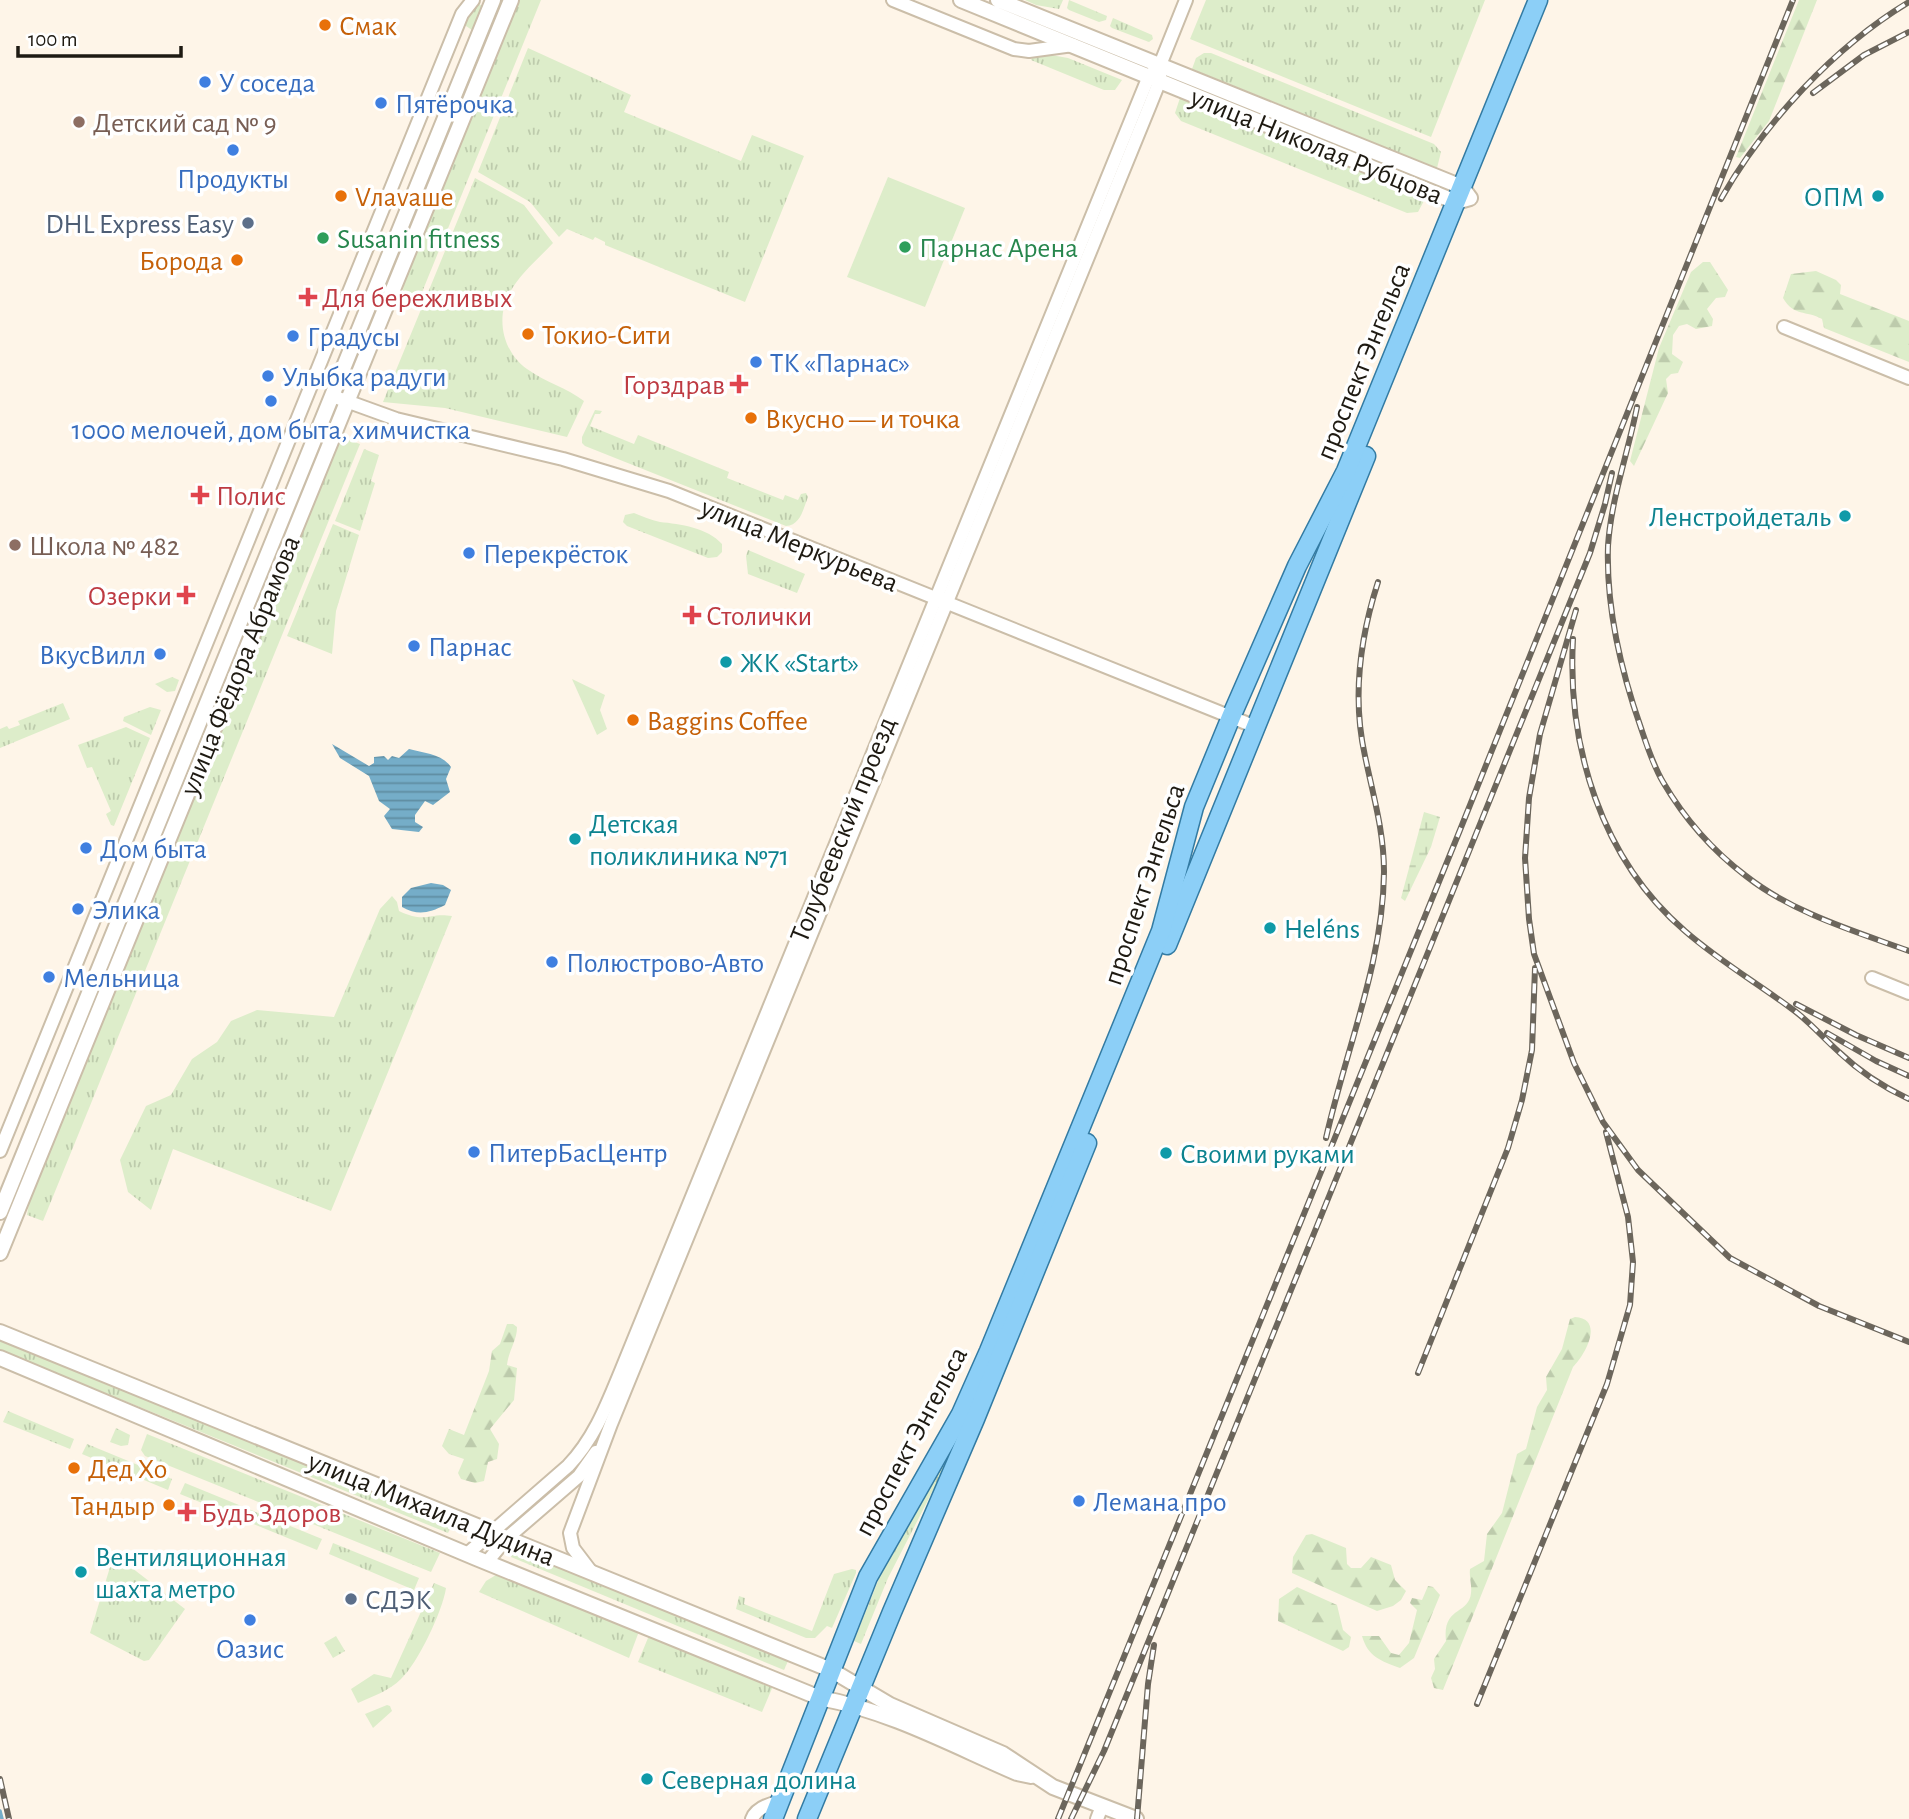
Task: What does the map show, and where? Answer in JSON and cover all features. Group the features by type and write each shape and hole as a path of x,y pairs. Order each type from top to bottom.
{"main road":[{"name":"проспект Энгельса","path":"807,1819 975,1419 1256,727 1538,0"},
{"name":"проспект Энгельса","path":"776,1811 868,1577 961,1414 989,1351 1161,931 1194,807 1231,717 1297,566 1346,471 1463,196 1551,0"}],"street":[{"path":"0,1151 457,25 466,7 473,0"},
{"name":"улица Фёдора Абрамова","path":"0,1253 339,398 493,0"},
{"name":"улица Фёдора Абрамова","path":"0,1212 339,398 512,0"},
{"path":"893,0 1014,49 1029,51 1073,46"},
{"name":"улица Николая Рубцова","path":"961,0 1154,78 1463,196"},
{"name":"улица Николая Рубцова","path":"998,0 1014,4 1160,65 1463,196"},
{"name":"Толубеевский проезд","path":"593,1574 573,1548 570,1533 611,1424 941,601 1186,0"},
{"path":"1784,327 1909,378"},
{"name":"улица Меркурьева","path":"339,398 396,418 564,459 669,491 1256,727"},
{"name":"Толубеевский проезд","path":"467,1554 568,1466 593,1434 941,601"},
{"path":"1871,978 1909,993"},
{"name":"улица Михаила Дудина","path":"0,1332 831,1670 857,1697"},
{"name":"улица Михаила Дудина","path":"0,1358 467,1554 820,1698 857,1697"},
{"name":"Толубеевский проезд","path":"487,1562 506,1539 579,1476 611,1424"},
{"path":"857,1697 886,1714 1017,1773 1036,1777 1100,1813 1136,1819"},
{"path":"752,1819 767,1804 776,1811"}],"green space":[{"path":"520,0 541,0 418,302 402,296 406,271 504,29"},
{"path":"1025,0 1063,0 1059,9"},
{"path":"1069,0 1107,16 1106,20 1099,22 1069,10"},
{"path":"1206,0 1485,0 1431,137 1190,39"},
{"path":"1799,0 1817,0 1769,121 1740,158 1736,157"},
{"path":"479,4 482,6 472,30 466,26 466,21"},
{"path":"1113,18 1152,35 1153,39 1149,42 1112,28 1110,26"},
{"path":"528,48 631,95 624,112 741,161 752,135 804,156 745,302 605,245 605,242 595,237 593,240 567,229 559,237 530,202 478,172"},
{"path":"1204,53 1211,53 1434,144 1441,152 1437,168 1192,69 1196,58"},
{"path":"1051,55 1068,58 1122,80 1115,90 1104,90 1031,60"},
{"path":"1180,98 1426,197 1418,212 1407,213 1181,121 1175,113"},
{"name":"Парнас Арена","path":"888,177 965,208 925,307 847,277"},
{"path":"475,178 524,205 553,243 514,285 505,302 502,323 507,344 519,362 534,374 584,401 567,437 445,408 383,402"},
{"path":"1703,262 1710,262 1728,290 1725,297 1716,298 1707,309 1713,319 1712,326 1696,329 1687,324 1679,326 1673,335 1672,354 1683,362 1678,373 1671,374 1666,379 1668,393 1634,466 1630,461 1659,348 1691,272"},
{"path":"1816,271 1836,280 1841,285 1840,294 1909,321 1909,362 1824,328 1822,319 1791,308 1783,298 1791,274"},
{"path":"595,410 602,411 595,414 590,426 634,444 638,435 729,472 727,478 783,500 785,495 798,500 801,494 806,493 808,497 801,516 795,523 786,526 585,446 582,437"},
{"path":"338,436 360,444 43,1221 27,1215 31,1191"},
{"path":"364,449 379,455 371,481 375,483 360,531 335,521"},
{"path":"634,513 709,534 722,544 722,552 717,557 708,558 627,526 623,522 625,515"},
{"path":"333,524 359,535 336,611 332,654 287,636"},
{"path":"748,550 805,574 797,593 748,574"},
{"path":"172,677 179,680 175,691 167,692 155,684"},
{"path":"572,679 605,695 600,710 607,729 597,735"},
{"path":"63,703 70,719 0,748 0,729 20,725 18,721"},
{"path":"150,707 161,710 151,735 123,721 124,717"},
{"path":"126,727 150,738 114,826 106,814 111,811 92,767 87,768 78,745"},
{"path":"1424,812 1440,817 1431,847 1405,901 1401,898"},
{"path":"392,896 399,911 408,915 452,916 331,1211 173,1149 151,1210 128,1192 120,1160 146,1106 171,1095 192,1059 217,1042 231,1021 257,1010 334,1017 380,909"},
{"path":"1570,1319 1584,1319 1589,1324 1591,1331 1587,1346 1573,1367 1443,1690 1434,1688 1431,1678 1435,1669 1434,1659 1446,1641 1448,1622 1469,1600 1470,1569 1484,1561 1487,1534 1502,1513 1517,1454 1526,1449 1537,1407 1547,1390 1546,1377 1562,1349"},
{"path":"507,1324 517,1327 507,1365 517,1368 514,1400 490,1429 499,1444 497,1459 488,1462 484,1481 475,1483 461,1479 458,1473 464,1459 449,1454 442,1446 449,1429 464,1435 489,1371 492,1351 500,1344"},
{"path":"0,1341 452,1524 448,1533 0,1350"},
{"path":"8,1411 74,1439 70,1449 3,1422"},
{"path":"116,1428 130,1435 128,1445 121,1446 110,1442"},
{"path":"147,1434 440,1553 431,1572 145,1456 141,1450"},
{"path":"87,1444 172,1479 168,1490 82,1454"},
{"path":"941,1465 945,1467 888,1578 861,1644 854,1641 880,1576"},
{"path":"185,1483 322,1539 317,1550 180,1494"},
{"path":"1312,1534 1346,1548 1347,1564 1351,1568 1361,1568 1371,1557 1391,1565 1395,1580 1406,1591 1401,1600 1393,1606 1377,1611 1292,1573 1293,1557 1306,1535"},
{"path":"333,1543 419,1578 414,1590 329,1554"},
{"path":"513,1548 788,1661 784,1670 511,1557 508,1551"},
{"path":"114,1554 185,1609 149,1660 144,1661 90,1633"},
{"path":"856,1570 856,1573 832,1628 827,1626 815,1638 806,1638 736,1609 739,1596 745,1598 744,1604 812,1631 834,1574"},
{"path":"496,1575 503,1575 637,1630 629,1658 479,1592 486,1581"},
{"path":"434,1583 446,1588 444,1598 429,1636 415,1661 396,1683 358,1703 351,1689 374,1674 391,1678"},
{"path":"1428,1586 1433,1587 1440,1595 1414,1658 1400,1668 1372,1654 1362,1636 1379,1636 1391,1653 1399,1655 1409,1643 1417,1610 1410,1603 1412,1598 1422,1600"},
{"path":"1297,1587 1337,1605 1343,1630 1351,1637 1349,1647 1343,1651 1278,1621 1279,1599"},
{"path":"336,1636 345,1651 333,1658 324,1643"},
{"path":"651,1636 773,1686 762,1712 638,1662"},
{"path":"387,1705 392,1711 373,1728 365,1714"}],"water":[{"path":"332,744 369,766 374,763 374,757 384,756 388,760 392,756 399,758 409,749 438,757 451,767 446,779 450,792 433,805 425,801 415,815 415,822 423,827 419,832 392,829 384,816 390,809 379,801 369,776 340,758"},
{"path":"431,883 451,890 445,905 424,912 413,912 402,907 402,897 411,888"}],"waterway":[{"path":"0,1811 2,1819"}],"railway":[{"path":"1058,1819 1460,830 1793,0"},
{"path":"1721,199 1758,142 1803,89 1854,41 1909,2"},
{"path":"1813,93 1864,55 1909,32"},
{"path":"1637,407 1613,511 1608,569 1612,615 1621,661 1643,735 1659,776 1700,833 1722,856 1764,889 1825,920 1909,951"},
{"path":"1071,1819 1104,1751 1590,553 1612,473"},
{"path":"1326,1138 1370,973 1382,906 1382,842 1359,712 1363,646 1378,582"},
{"path":"1576,610 1540,734 1529,798 1525,858 1534,954 1574,1063 1603,1122 1638,1170 1730,1258 1819,1306 1909,1342"},
{"path":"1573,639 1576,720 1584,759 1595,798 1611,835 1631,870 1656,902 1698,942 1798,1014 1864,1072 1909,1099"},
{"path":"1418,1373 1508,1148 1522,1100 1532,1050 1535,968"},
{"path":"1796,1004 1909,1058"},
{"path":"1827,1033 1909,1076"},
{"path":"1477,1704 1607,1384 1630,1305 1633,1262 1628,1217 1606,1132"},
{"path":"1137,1819 1148,1684 1154,1645"},
{"path":"0,1779 9,1819"}],"place":[{"name":"Смак","path":"325,25"},
{"name":"У соседа","path":"205,82"},
{"name":"Пятёрочка","path":"381,103"},
{"name":"Детский сад № 9","path":"79,122"},
{"name":"Продукты","path":"233,150"},
{"name":"Vлаvаше","path":"341,196"},
{"name":"ОПМ","path":"1878,196"},
{"name":"DHL Express Easy","path":"248,223"},
{"name":"Susanin fitness","path":"323,238"},
{"name":"Парнас Арена","path":"905,247"},
{"name":"Борода","path":"237,260"},
{"name":"Для бережливых","path":"308,297"},
{"name":"Токио-Сити","path":"528,334"},
{"name":"Градусы","path":"293,336"},
{"name":"ТК «Парнас»","path":"756,362"},
{"name":"Улыбка радуги","path":"268,376"},
{"name":"Горздрав","path":"739,384"},
{"name":"1000 мелочей, дом быта, химчистка","path":"271,401"},
{"name":"Вкусно — и точка","path":"751,418"},
{"name":"Полис","path":"200,495"},
{"name":"Ленстройдеталь","path":"1845,516"},
{"name":"Школа № 482","path":"15,545"},
{"name":"Перекрёсток","path":"469,553"},
{"name":"Озерки","path":"186,595"},
{"name":"Столички","path":"692,615"},
{"name":"Парнас","path":"414,646"},
{"name":"ВкусВилл","path":"160,654"},
{"name":"ЖК «Start»","path":"726,662"},
{"name":"Baggins Coffee","path":"633,720"},
{"name":"Детская поликлиника №71","path":"575,839"},
{"name":"Дом быта","path":"86,848"},
{"name":"Элика","path":"78,909"},
{"name":"Heléns","path":"1270,928"},
{"name":"Полюстрово-Авто","path":"552,962"},
{"name":"Мельница","path":"49,977"},
{"name":"ПитерБасЦентр","path":"474,1152"},
{"name":"Своими руками","path":"1166,1153"},
{"name":"Дед Хо","path":"74,1468"},
{"name":"Лемана про","path":"1079,1501"},
{"name":"Тандыр","path":"169,1505"},
{"name":"Будь Здоров","path":"187,1512"},
{"name":"Вентиляционная шахта метро","path":"81,1572"},
{"name":"СДЭК","path":"351,1599"},
{"name":"Оазис","path":"250,1620"},
{"name":"Северная долина","path":"647,1779"}]}
